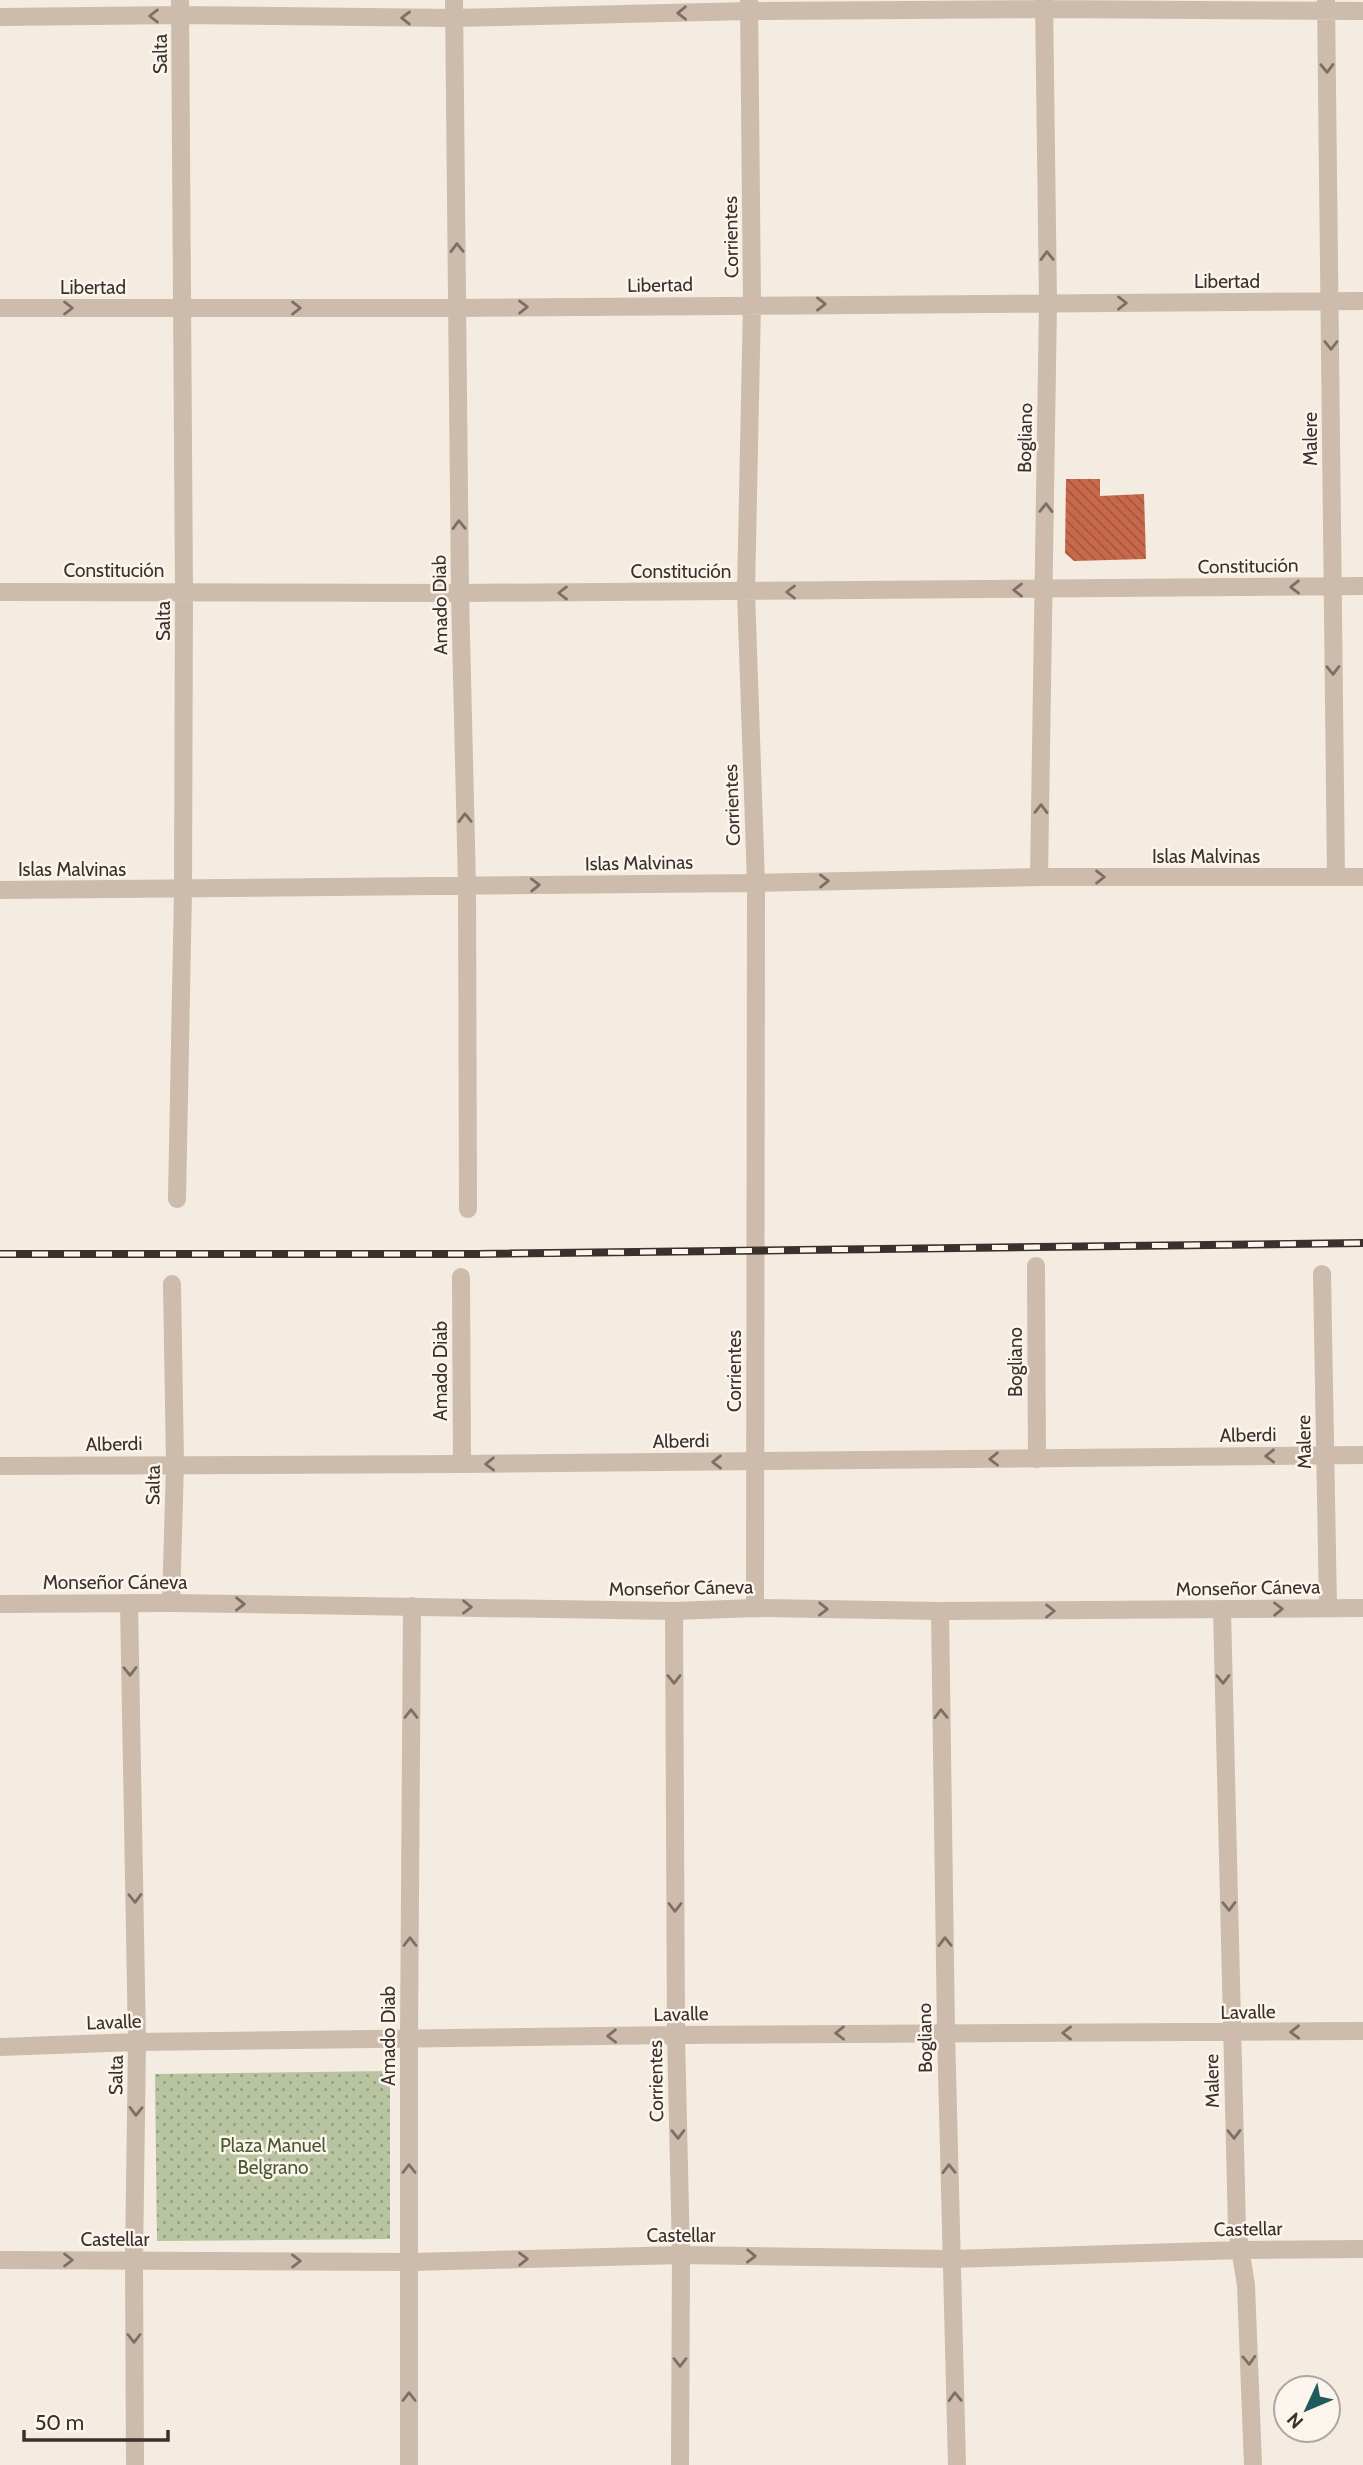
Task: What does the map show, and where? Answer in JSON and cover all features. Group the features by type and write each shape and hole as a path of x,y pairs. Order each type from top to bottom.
{"street":[{"name":"Amado Diab","path":"454,0 460,593 467,886 468,1209"},
{"name":"Bogliano","path":"1039,877 1048,303 1044,5"},
{"path":"0,17 180,8 454,18 749,6 1326,6 1363,11"},
{"name":"Corrientes","path":"749,6 752,304 746,592 756,883 755,1608"},
{"name":"Malere","path":"1326,6 1336,877"},
{"name":"Salta","path":"177,1199 183,890 184,591 180,8"},
{"name":"Libertad","path":"0,308 457,308 1363,301"},
{"name":"Constitución","path":"0,592 746,592 1363,586"},
{"name":"Islas Malvinas","path":"0,890 756,883 1039,877 1363,877"},
{"name":"Bogliano","path":"1036,1266 1037,1459"},
{"name":"Malere","path":"1322,1274 1328,1608"},
{"name":"Amado Diab","path":"461,1277 462,1464"},
{"name":"Salta","path":"172,1284 175,1464 172,1603"},
{"name":"Alberdi","path":"0,1466 1363,1455"},
{"name":"Salta","path":"129,1603 137,2042 135,2465"},
{"name":"Monseñor Cáneva","path":"0,1604 172,1603 674,1611 755,1608 940,1611 1363,1608"},
{"name":"Amado Diab","path":"409,2465 412,1606"},
{"name":"Malere","path":"1222,1610 1237,2229 1246,2285 1253,2465"},
{"name":"Corrientes","path":"674,1611 676,2035 681,2255 680,2465"},
{"name":"Bogliano","path":"940,1611 946,2032 957,2465"},
{"name":"Lavalle","path":"0,2047 137,2042 676,2035 1363,2031"},
{"name":"Castellar","path":"0,2260 409,2262 681,2255 951,2259 1363,2249"}],"green space":[{"name":"Plaza Manuel Belgrano","path":"390,2071 390,2239 157,2241 155,2074"}],"building":[{"path":"1066,479 1100,479 1100,496 1144,494 1146,559 1074,561 1065,553"}],"railway":[{"path":"0,1254 477,1254 1363,1243"}]}
